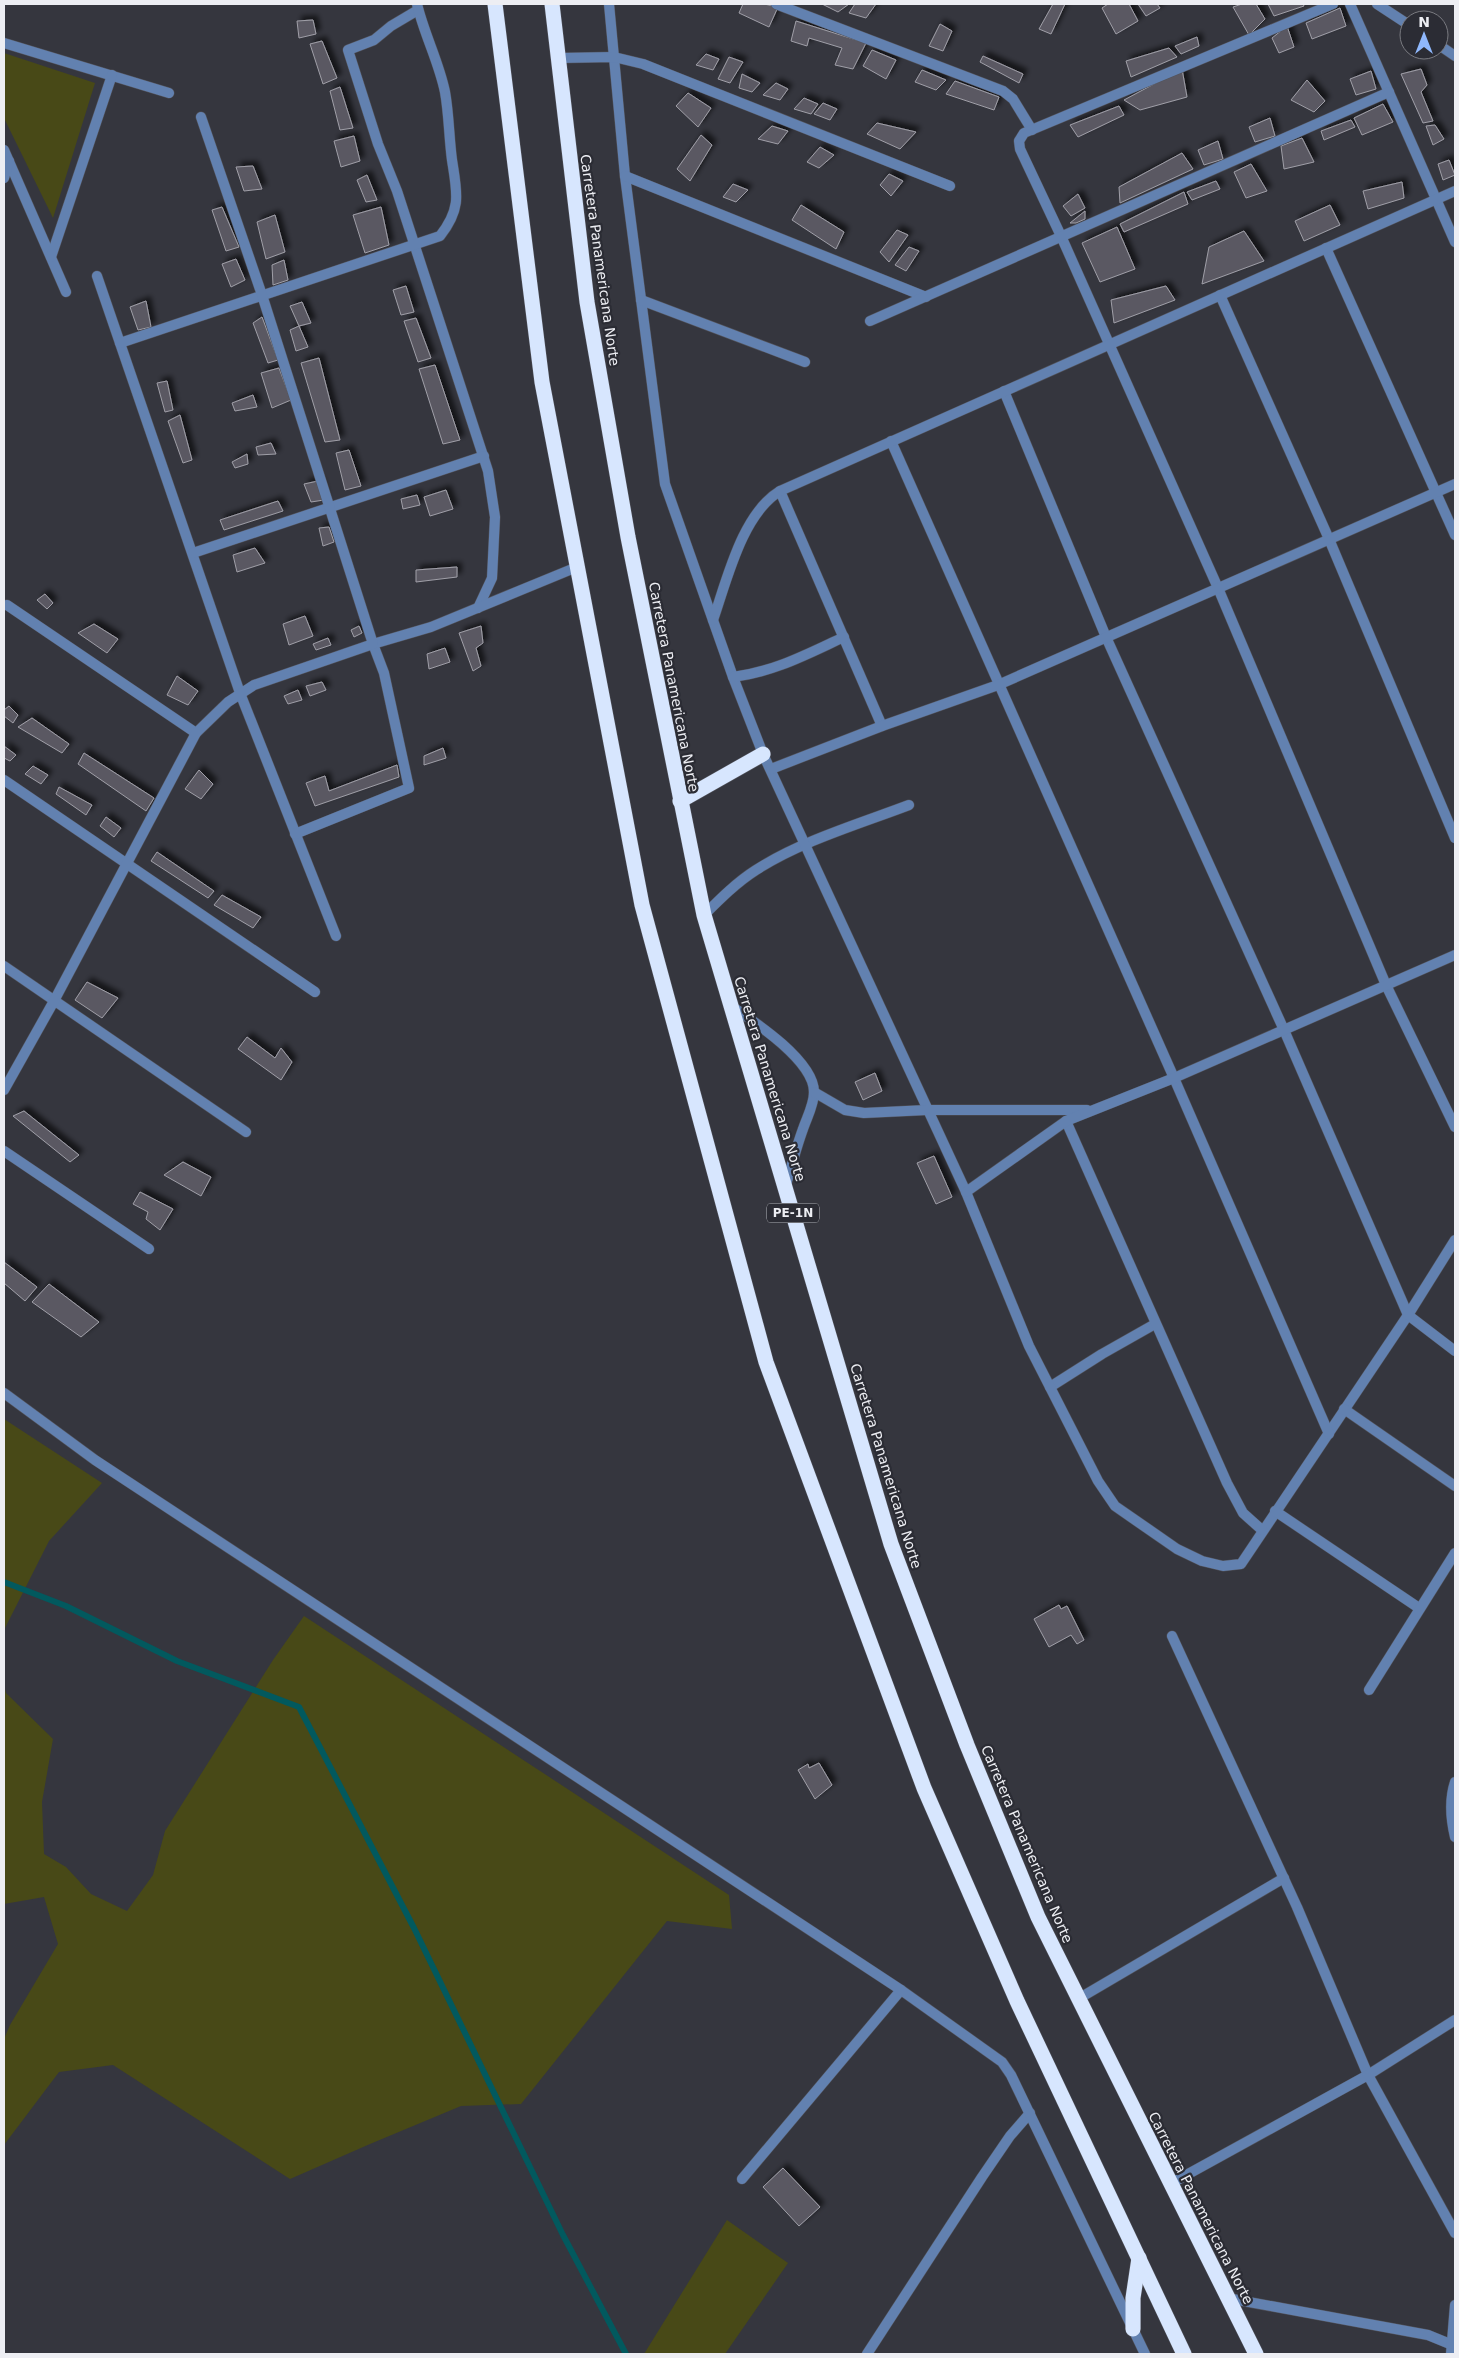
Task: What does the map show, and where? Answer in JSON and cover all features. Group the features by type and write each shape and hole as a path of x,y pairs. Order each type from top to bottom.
{"highway":[{"path":"495,4 542,382 642,905 766,1362 924,1788 1017,2001 1184,2354"},
{"name":"Carretera Panamericana Norte","path":"552,4 587,302 628,537 704,915 891,1544 966,1746 1038,1917 1256,2354"},
{"path":"680,801 764,754"},
{"path":"1133,2329 1133,2298 1139,2258"}],"street":[{"path":"609,4 625,176 665,484 733,677 764,754 966,1192 1029,1346 1098,1481 1115,1506 1130,1518 1185,1553 1202,1561 1230,1567 1241,1564 1408,1315 1455,1240"},
{"path":"776,4 1003,91 1013,99 1032,130"},
{"path":"1333,4 1024,133 1019,141 1020,149 1061,236 1218,588 1386,985 1455,1128"},
{"path":"1350,4 1455,242"},
{"path":"1377,4 1399,18"},
{"path":"120,343 413,246 440,236 453,215 458,193 445,91 418,7 374,40 348,50 378,144 397,191 413,246 484,456 492,494 495,541 492,578 478,608"},
{"path":"4,43 169,93"},
{"path":"559,58 614,57 667,72 950,186"},
{"path":"51,257 112,75"},
{"path":"870,321 1389,92"},
{"path":"201,117 262,295 373,644 384,673 409,788 295,834"},
{"path":"4,150 66,292"},
{"path":"4,178 9,161"},
{"path":"625,176 926,297"},
{"path":"713,620 738,550 758,509 780,492 1455,191"},
{"path":"1326,248 1455,535"},
{"path":"97,276 240,693 336,936"},
{"path":"1220,295 1329,539 1455,838"},
{"path":"641,300 805,362"},
{"path":"1004,391 1106,637 1284,1030 1408,1315 1455,1351"},
{"path":"890,442 1174,1078 1329,1434"},
{"path":"193,553 484,456"},
{"path":"771,769 882,726 998,685 1455,484"},
{"path":"780,492 882,726"},
{"path":"4,1090 54,1001 196,733 215,713 240,693 268,679 431,627 577,567"},
{"path":"7,605 196,733"},
{"path":"733,677 760,673 792,662 844,637"},
{"path":"4,780 315,992"},
{"path":"704,915 726,893 756,870 806,845 909,805"},
{"path":"966,1192 1066,1121 1174,1078 1455,955"},
{"path":"4,966 246,1132"},
{"path":"731,1006 758,1025 801,1063 812,1077 814,1092 785,1188"},
{"path":"814,1092 845,1110 864,1113 927,1110 1093,1110"},
{"path":"1066,1121 1227,1483 1243,1513 1262,1530"},
{"path":"4,1151 149,1249"},
{"path":"1050,1387 1102,1354 1155,1324"},
{"path":"4,1393 103,1465 901,1990 1002,2062 1011,2075 1030,2113 1145,2354"},
{"path":"1344,1409 1455,1486"},
{"path":"1275,1511 1419,1608"},
{"path":"1369,1690 1455,1553"},
{"path":"1172,1636 1284,1878 1368,2075 1455,2233"},
{"path":"1455,1782 1452,1792 1452,1823 1455,1837"},
{"path":"1078,1999 1284,1878"},
{"path":"742,2180 901,1990"},
{"path":"1170,2184 1368,2075 1455,2020"},
{"path":"867,2354 982,2177 1010,2136 1030,2113"},
{"path":"1228,2298 1428,2335 1452,2348 1455,2306"}],"shaded area":[{"path":"4,53 95,83 53,218 4,118"},
{"path":"4,1419 102,1483 49,1541 4,1630"},
{"path":"304,1616 729,1895 732,1929 667,1921 521,2104 461,2106 290,2179 113,2065 59,2072 4,2145 4,2039 10,2025 58,1944 44,1897 4,1904 4,1685 6,1693 53,1739 42,1802 44,1854 66,1867 91,1894 127,1911 153,1875 165,1831 273,1660"},
{"path":"727,2220 788,2263 725,2354 644,2354"}],"building":[{"path":"743,4 764,4 778,7 769,27 739,13"},
{"path":"822,4 849,4 838,12"},
{"path":"855,4 876,4 866,18 849,13"},
{"path":"1053,4 1065,4 1051,34 1039,29"},
{"path":"1108,4 1129,4 1138,21 1116,34 1102,8"},
{"path":"1138,4 1157,4 1160,8 1146,16"},
{"path":"1242,4 1256,4 1265,19 1249,35 1233,7"},
{"path":"1268,4 1303,4 1304,6 1274,16"},
{"path":"1340,8 1346,26 1312,39 1306,23"},
{"path":"313,20 316,34 299,38 297,21"},
{"path":"796,21 866,43 853,69 835,65 842,48 809,38 807,46 791,41"},
{"path":"940,24 952,31 943,51 929,46"},
{"path":"1287,26 1294,47 1279,53 1272,38"},
{"path":"1197,37 1199,46 1181,54 1175,46"},
{"path":"322,41 337,78 323,84 310,44"},
{"path":"1169,48 1177,57 1131,77 1126,61"},
{"path":"872,50 896,60 886,79 863,66"},
{"path":"706,54 719,59 713,70 696,65"},
{"path":"983,56 1023,74 1019,83 980,62"},
{"path":"729,57 743,62 730,83 718,79"},
{"path":"1182,69 1187,97 1140,110 1124,100"},
{"path":"1421,69 1427,85 1421,92 1433,121 1423,123 1401,74"},
{"path":"922,70 946,80 936,90 915,82"},
{"path":"1371,71 1376,89 1356,95 1350,79"},
{"path":"742,74 760,83 752,92 739,88"},
{"path":"1307,80 1325,101 1314,112 1291,100"},
{"path":"955,81 999,97 994,110 946,94"},
{"path":"776,83 788,89 780,100 763,95"},
{"path":"340,87 353,128 340,130 330,91"},
{"path":"688,93 711,108 698,127 676,106"},
{"path":"804,98 818,104 811,114 794,109"},
{"path":"823,103 837,109 830,120 814,114"},
{"path":"1383,104 1393,122 1362,135 1354,118"},
{"path":"1119,106 1124,115 1078,137 1070,125"},
{"path":"1270,118 1275,136 1255,142 1249,127"},
{"path":"1351,120 1355,127 1324,140 1321,131"},
{"path":"877,123 916,132 900,149 867,134"},
{"path":"1435,125 1444,139 1433,145 1426,126"},
{"path":"772,126 788,131 778,144 758,139"},
{"path":"701,135 712,145 690,181 677,169"},
{"path":"354,136 360,161 341,167 334,141"},
{"path":"1302,138 1314,162 1284,169 1281,146"},
{"path":"1218,141 1223,159 1204,165 1198,150"},
{"path":"820,147 834,155 819,168 807,162"},
{"path":"1182,153 1193,169 1120,203 1119,187"},
{"path":"1449,160 1455,175 1443,180 1438,164"},
{"path":"1251,164 1267,191 1246,198 1234,172"},
{"path":"253,166 262,189 244,191 236,167"},
{"path":"889,174 903,181 891,196 880,185"},
{"path":"367,175 377,200 366,202 357,180"},
{"path":"1216,181 1220,189 1192,200 1187,192"},
{"path":"1402,182 1404,198 1368,209 1363,191"},
{"path":"733,184 748,190 736,202 723,197"},
{"path":"1184,192 1188,204 1124,232 1120,224"},
{"path":"1078,194 1085,208 1071,216 1063,206"},
{"path":"801,205 844,232 836,249 792,220"},
{"path":"1330,205 1340,225 1304,241 1295,221"},
{"path":"222,207 239,247 226,251 212,210"},
{"path":"381,207 389,245 365,253 353,215"},
{"path":"1085,211 1085,219 1076,223 1070,223"},
{"path":"275,215 285,252 266,259 257,222"},
{"path":"1117,227 1135,269 1100,282 1082,243"},
{"path":"897,230 908,235 889,262 880,252"},
{"path":"1244,231 1264,261 1202,284 1209,247"},
{"path":"909,247 919,251 906,271 895,265"},
{"path":"236,259 245,280 231,287 222,264"},
{"path":"284,260 288,280 273,285 272,265"},
{"path":"406,286 414,312 401,315 393,290"},
{"path":"1166,286 1175,300 1114,323 1111,300"},
{"path":"146,301 151,327 138,330 130,307"},
{"path":"302,302 311,323 299,326 290,306"},
{"path":"262,317 278,360 268,363 253,323"},
{"path":"416,318 431,358 418,362 404,321"},
{"path":"299,326 308,347 296,351 290,330"},
{"path":"319,358 340,440 325,442 301,363"},
{"path":"435,365 460,440 443,444 419,369"},
{"path":"279,368 291,400 272,408 261,373"},
{"path":"167,381 173,410 165,412 157,383"},
{"path":"253,395 257,407 235,411 232,403"},
{"path":"180,415 192,460 183,463 168,421"},
{"path":"271,443 276,454 258,455 256,447"},
{"path":"349,450 361,486 345,490 336,453"},
{"path":"247,454 248,464 235,468 232,462"},
{"path":"318,481 324,500 311,502 304,484"},
{"path":"446,490 453,509 430,516 424,497"},
{"path":"417,495 420,505 403,509 401,499"},
{"path":"278,501 283,511 224,530 220,520"},
{"path":"329,527 334,542 323,546 319,528"},
{"path":"255,548 265,563 237,572 233,555"},
{"path":"457,567 457,577 416,582 416,570"},
{"path":"45,594 53,603 47,609 37,600"},
{"path":"305,616 313,636 289,645 283,624"},
{"path":"94,624 118,639 107,653 78,633"},
{"path":"359,626 362,633 354,637 351,630"},
{"path":"481,626 483,643 476,648 481,666 473,671 459,633"},
{"path":"328,638 331,645 316,650 313,644"},
{"path":"445,648 450,662 429,669 427,654"},
{"path":"177,676 198,691 188,705 167,695"},
{"path":"322,682 326,690 310,696 306,686"},
{"path":"298,690 302,700 288,704 284,696"},
{"path":"9,706 18,715 13,723 4,716 4,710"},
{"path":"32,718 69,744 62,753 18,727"},
{"path":"4,746 16,755 10,761 4,758"},
{"path":"443,748 446,758 424,765 424,756"},
{"path":"84,753 154,798 146,811 78,764"},
{"path":"397,765 399,777 315,806 306,783 325,776 329,791"},
{"path":"33,766 48,775 41,784 25,774"},
{"path":"199,770 213,784 201,799 185,789"},
{"path":"59,787 92,805 86,815 56,794"},
{"path":"106,817 121,828 114,837 100,826"},
{"path":"157,852 214,891 208,898 151,861"},
{"path":"222,895 261,917 253,928 214,905"},
{"path":"87,982 118,998 102,1018 75,1000"},
{"path":"247,1037 275,1058 281,1048 292,1062 281,1080 238,1049"},
{"path":"875,1073 882,1091 863,1100 855,1082"},
{"path":"24,1111 79,1155 70,1162 13,1116"},
{"path":"934,1156 952,1197 936,1204 917,1163"},
{"path":"183,1162 211,1177 201,1196 164,1175"},
{"path":"140,1192 173,1209 160,1230 146,1219 148,1212 133,1204"},
{"path":"4,1262 37,1287 25,1301 4,1283"},
{"path":"49,1284 99,1322 81,1337 32,1302"},
{"path":"1059,1605 1061,1609 1067,1606 1084,1640 1077,1644 1071,1635 1049,1647 1034,1619"},
{"path":"819,1763 832,1785 815,1799 798,1770 808,1764 809,1768"},
{"path":"783,2168 820,2207 799,2226 763,2187"}],"waterway":[{"path":"4,1582 66,1606 177,1661 299,1707 414,1928 563,2235 626,2354"}]}
